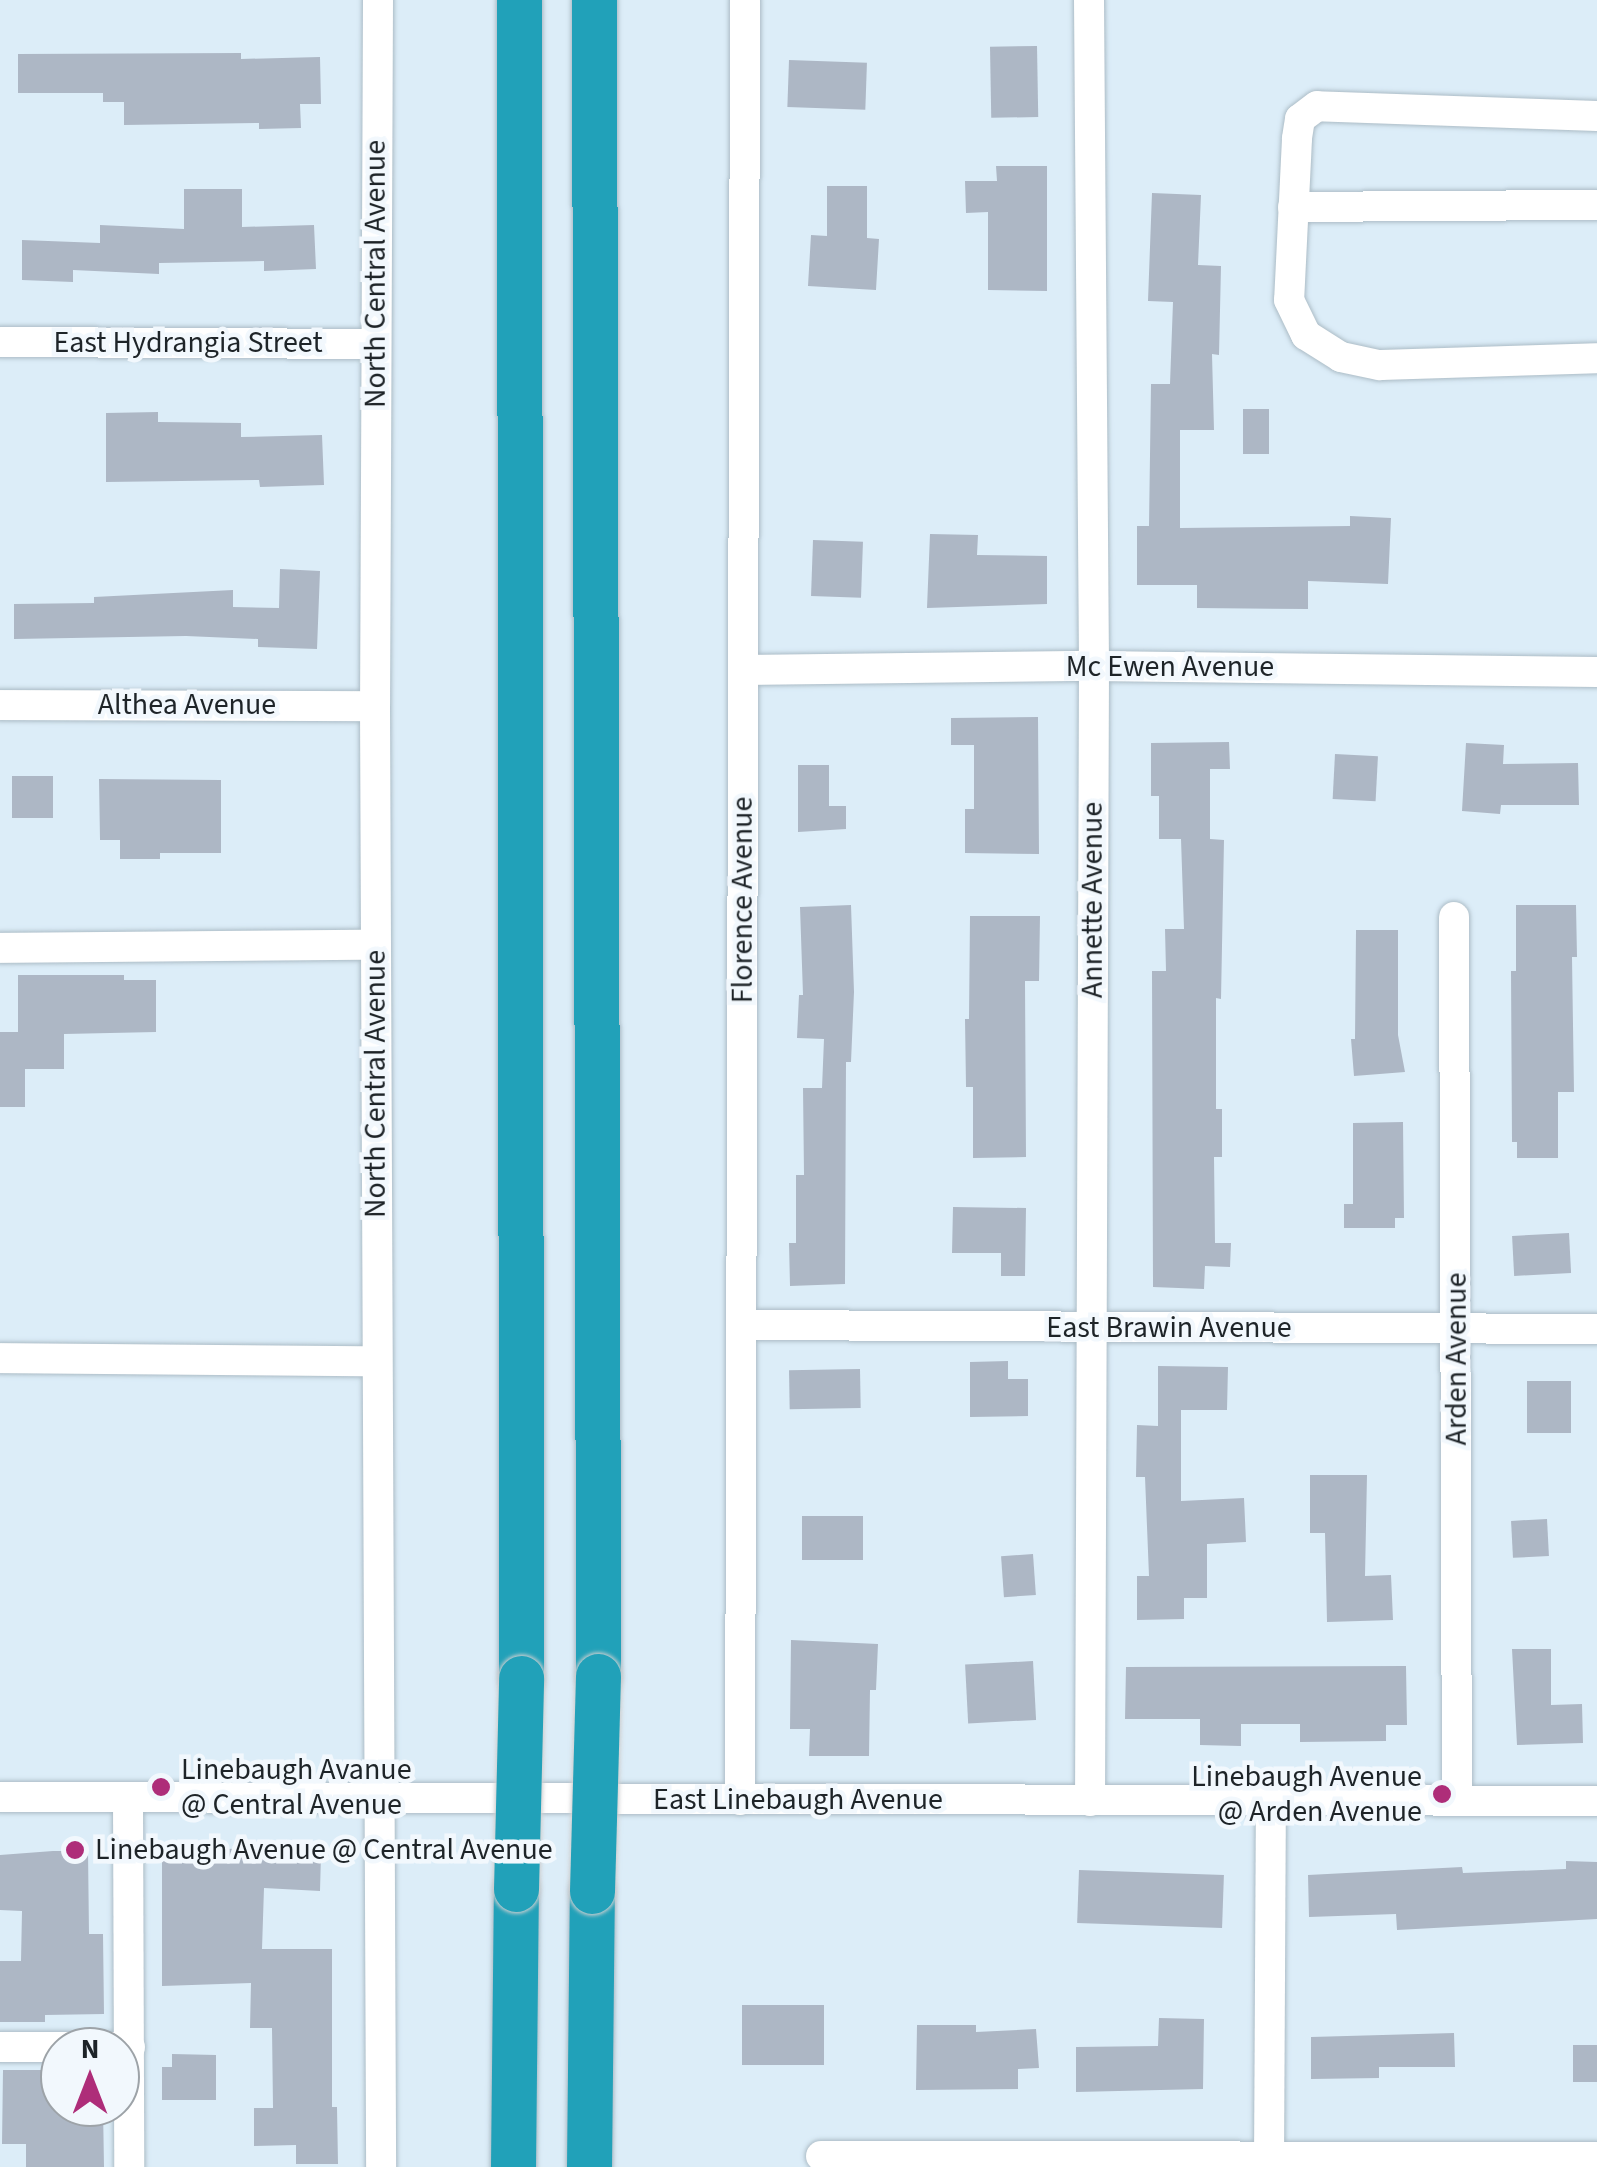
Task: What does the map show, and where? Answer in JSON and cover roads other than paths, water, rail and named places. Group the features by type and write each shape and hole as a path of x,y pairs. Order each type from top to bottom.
{"highway":[{"path":"513,2167 522,1678 519,0"},
{"path":"590,2167 598,1676 594,0"}],"street":[{"name":"North Central Avenue","path":"378,0 375,706 381,2167"},
{"name":"Florence Avenue","path":"740,1800 745,0"},
{"name":"Annette Avenue","path":"1089,0 1094,666 1090,1801"},
{"path":"1597,116 1316,106 1300,119 1289,300 1306,335 1341,358 1380,365 1597,358"},
{"path":"1294,207 1597,205"},
{"name":"East Hydrangia Street","path":"0,342 376,344"},
{"name":"Mc Ewen Avenue","path":"744,670 1094,666 1597,672"},
{"name":"Althea Avenue","path":"0,705 375,706"},
{"name":"Arden Avenue","path":"1454,916 1457,1801"},
{"path":"0,948 376,945"},
{"name":"East Brawin Avenue","path":"741,1325 1597,1329"},
{"path":"0,1358 377,1361"},
{"name":"East Linebaugh Avenue","path":"0,1796 1597,1800"},
{"path":"128,1798 130,2027"},
{"path":"1269,2162 1271,1802"},
{"path":"0,2047 40,2047"},
{"path":"129,2127 129,2167"},
{"path":"821,2156 1269,2162 1597,2157"}],"place":[{"name":"Linebaugh Avanue @ Central Avenue","path":"161,1787"},
{"name":"Linebaugh Avenue @ Arden Avenue","path":"1442,1794"},
{"name":"Linebaugh Avenue @ Central Avenue","path":"75,1850"}]}
